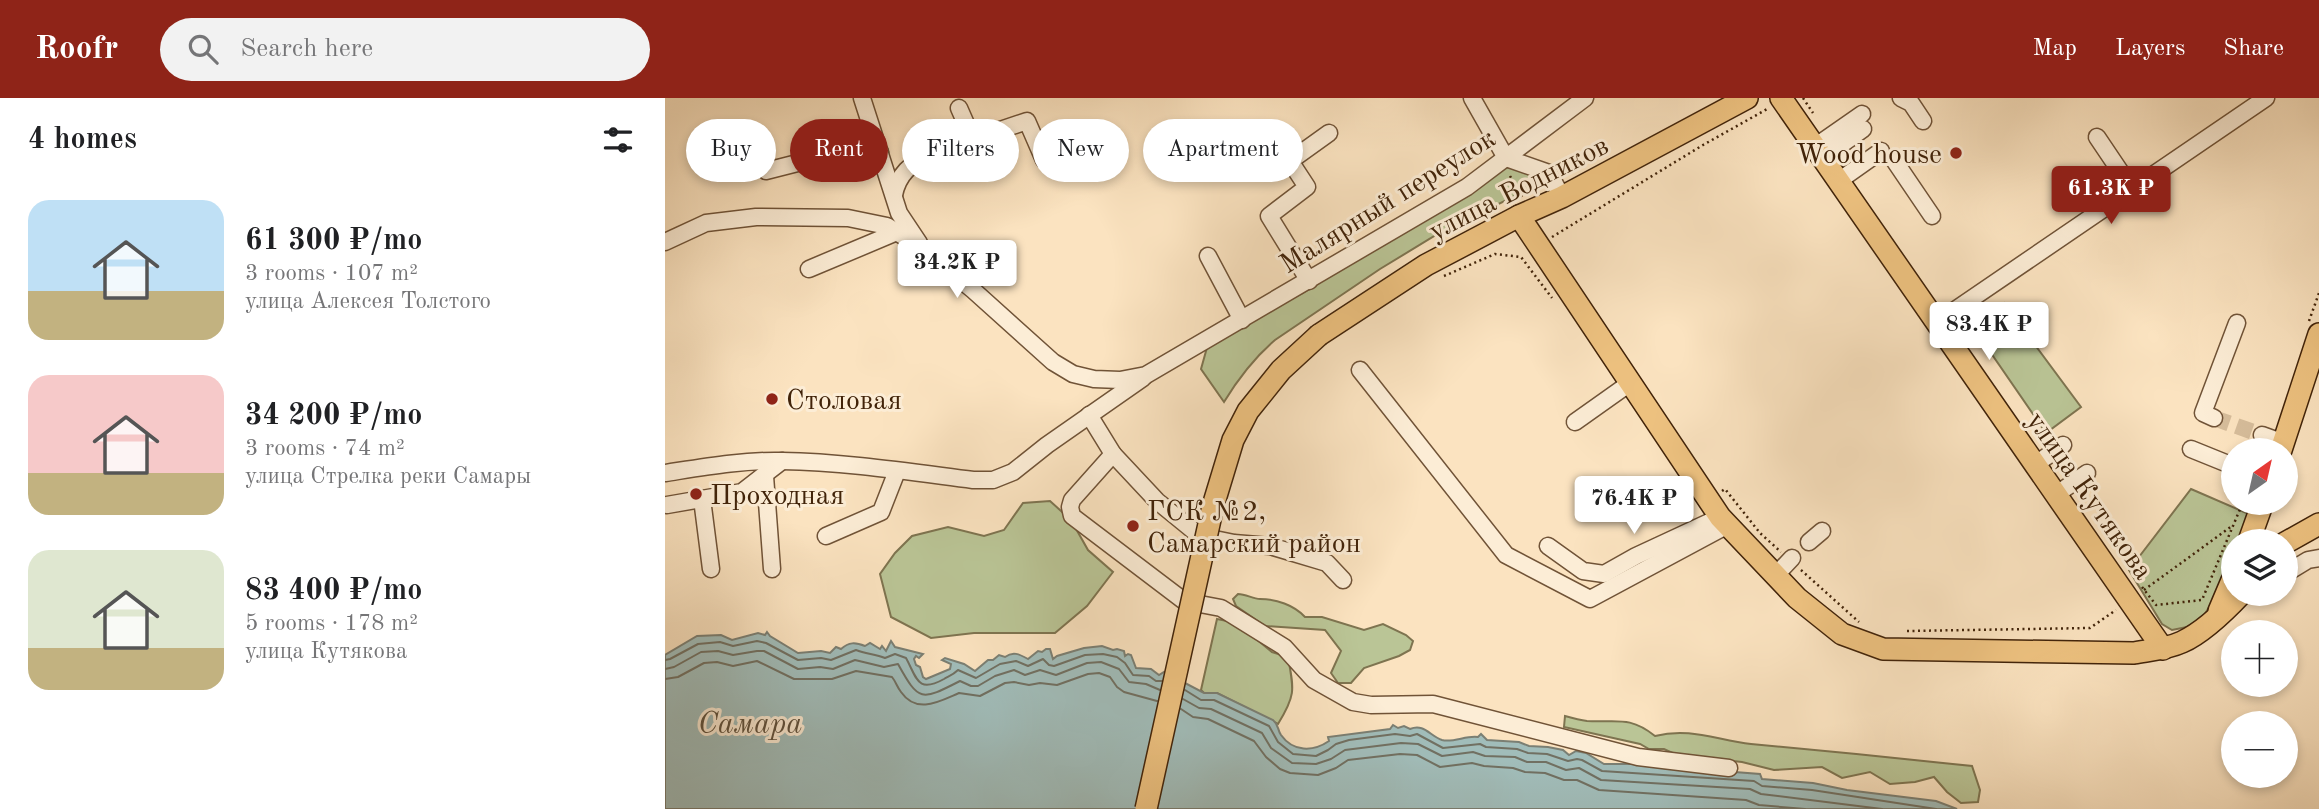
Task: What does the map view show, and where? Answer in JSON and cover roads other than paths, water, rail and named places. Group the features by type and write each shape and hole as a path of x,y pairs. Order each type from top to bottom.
{"main road":[{"name":"улица Водников","path":"1146,809 1213,506 1233,440 1248,411 1281,370 1319,335 1521,207 1562,197 1747,98"},
{"name":"улица Кутякова","path":"1775,103 1823,147 1840,180 1936,323 2057,494 2137,595 2163,649"},
{"path":"1521,207 1630,383 1719,514 1786,565 1797,598 1842,634 1883,649 2134,653 2163,649 2185,641 2226,606"},
{"path":"2285,438 2319,334"},
{"path":"2293,414 2319,375"},
{"path":"2298,536 2319,524"}],"street":[{"path":"862,98 869,119"},
{"path":"1472,98 1506,162 1549,173 1562,197"},
{"name":"Малярный переулок","path":"665,473 708,466 782,461 973,480 993,480 1013,472 1146,375 1309,281 1506,162 1585,98"},
{"path":"1901,98 1911,103 1923,121"},
{"path":"1936,323 2266,98"},
{"path":"959,108 964,119"},
{"path":"1019,124 1027,121 1033,135"},
{"path":"1823,147 1863,122"},
{"path":"1309,281 1269,216 1307,187 1290,161 1329,133"},
{"path":"2097,137 2132,189"},
{"path":"1840,180 1887,156 1932,216"},
{"path":"894,195 902,174"},
{"path":"888,177 899,213 922,248"},
{"path":"665,242 706,223 756,217 848,218 887,226 922,248 1053,362 1073,374 1094,379 1120,380 1146,375"},
{"path":"809,269 897,232"},
{"path":"1207,256 1242,320"},
{"path":"2214,418 2203,414 2237,323"},
{"path":"1360,370 1506,555 1590,599 1719,514"},
{"path":"1576,422 1630,383"},
{"path":"1090,415 1113,454 1157,501 1200,536 1234,543 1270,546 1327,563 1343,580"},
{"path":"2262,435 2267,438"},
{"path":"2036,464 2063,445"},
{"path":"2191,449 2221,461"},
{"path":"1113,454 1072,500 1072,516 1184,601 1221,608 1284,647 1314,680 1353,702 1371,705 1433,704 1639,757 1730,768"},
{"path":"667,505 742,492 782,461"},
{"path":"826,536 881,512 897,471"},
{"path":"2057,494 2087,473"},
{"path":"765,476 772,569"},
{"path":"702,499 711,569"},
{"path":"1548,546 1583,570 1604,574 1719,514"},
{"path":"2298,566 2319,558"}],"water":[{"name":"Самара","path":"767,632 798,653 830,653 836,647 841,649 852,643 865,646 870,643 880,649 882,646 886,651 891,641 895,647 923,654 914,659 926,679 950,669 951,664 942,660 945,658 975,671 999,655 1005,657 1016,654 1028,659 1038,651 1050,649 1053,659 1084,648 1102,646 1117,649 1124,651 1125,656 1131,655 1136,668 1151,669 1159,675 1164,672 1204,693 1217,693 1273,720 1286,741 1303,748 1323,745 1329,741 1328,737 1390,729 1393,725 1398,728 1404,726 1423,729 1446,741 1478,737 1481,734 1487,740 1548,747 1563,750 1569,755 1576,751 1586,753 1604,764 1760,774 1762,779 1813,783 1936,801 1957,809 665,809 665,655 697,636 721,635 732,640 758,633 765,635"}],"tunnel":[{"path":"2214,418 2262,435"}],"place":[{"name":"Wood house","path":"1956,153"},
{"name":"Столовая","path":"772,399"},
{"name":"Проходная","path":"696,494"},
{"name":"ГСК №2, Самарский район","path":"1133,526"}]}
